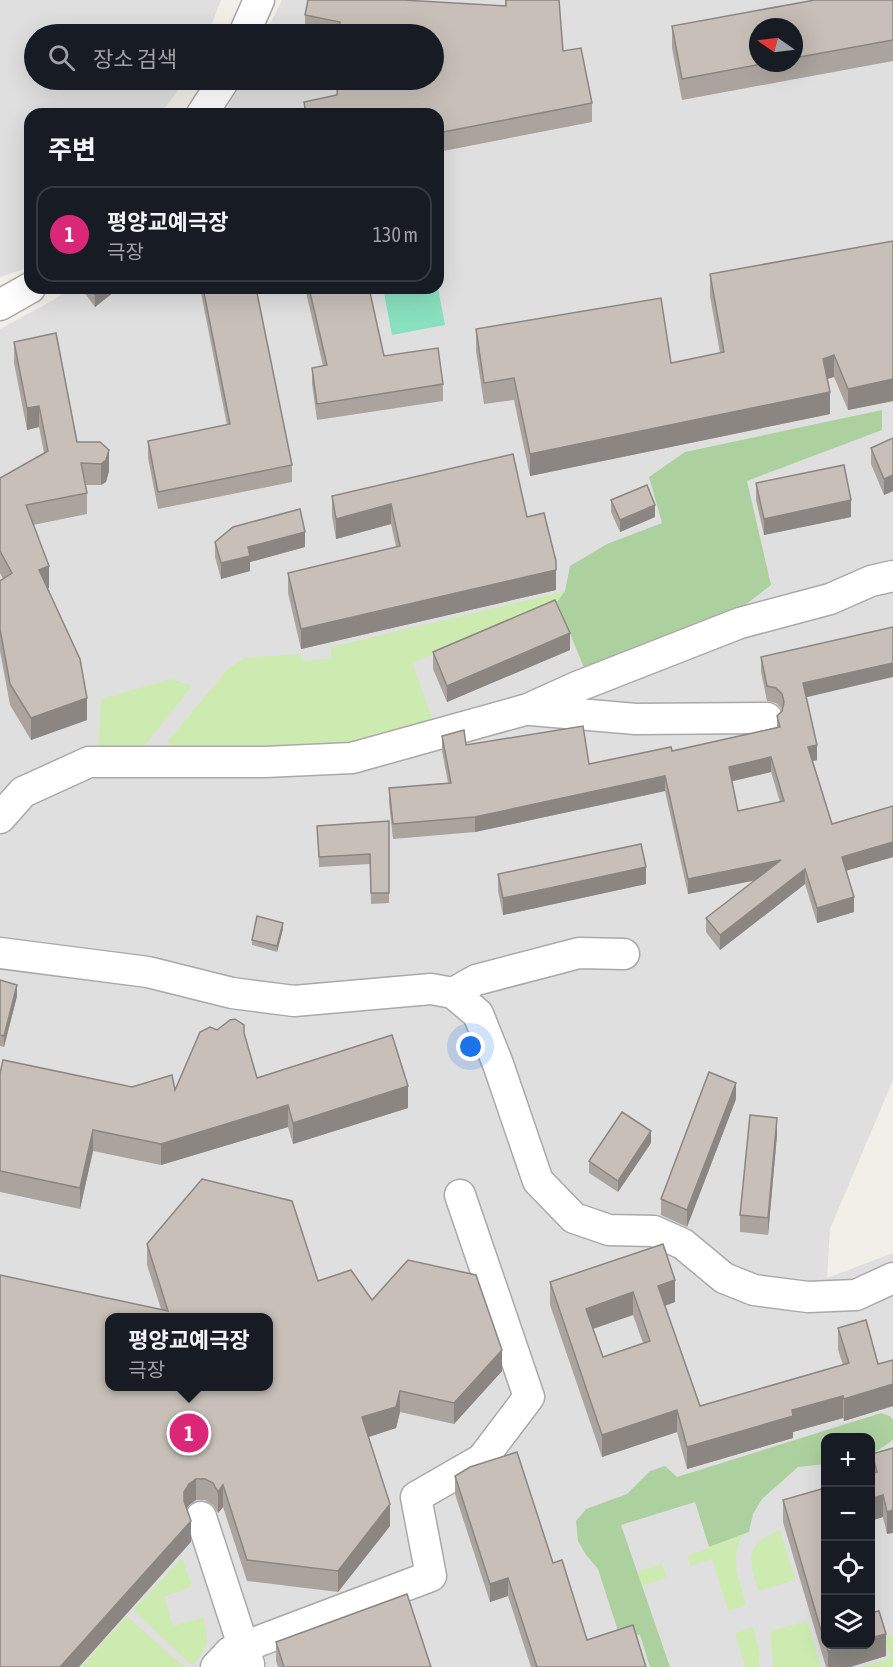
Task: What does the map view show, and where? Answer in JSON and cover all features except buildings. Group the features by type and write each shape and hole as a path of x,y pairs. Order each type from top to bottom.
{"street":[{"path":"248,24 258,0"},
{"path":"206,108 218,90"},
{"path":"0,305 24,291"},
{"path":"0,818 23,792 89,762 265,762 352,758 528,709 579,686 740,623 830,599 871,581 893,576"},
{"path":"528,709 636,719 767,718"},
{"path":"0,953 148,972 232,993 294,1000 431,989 453,993 478,1014 498,1064 538,1181 574,1218 609,1230 654,1231 683,1244 724,1278 754,1290 808,1298 856,1295 893,1278"},
{"path":"453,993 476,980 579,953 624,954"},
{"path":"216,1667 230,1652 247,1657 431,1576 416,1497 482,1459 529,1397 460,1195"},
{"path":"201,1517 247,1657"}],"shaded area":[{"path":"0,0 221,0 212,24 24,24 24,90 178,90 165,108 24,108 24,269 0,277"},
{"path":"282,0 893,0 893,1080 830,1229 827,1278 893,1253 893,1667 0,1667 0,329 62,294 444,294 444,108 227,108 237,90 444,90 444,24 270,24"}],"green space":[{"path":"384,294 439,294 445,325 392,335"},
{"path":"882,410 882,430 747,481 771,585 732,615 585,670 557,602 565,591 570,566 607,544 662,523 649,477 685,452"},
{"path":"565,591 557,602 561,611 412,662 432,718 395,734 348,745 276,751 180,752 167,742 228,669 244,658 300,654 304,661 331,658 331,647"},
{"path":"171,679 192,686 146,744 132,750 98,748 101,699"},
{"path":"881,1413 890,1416 893,1420 893,1440 875,1452 875,1433 821,1433 821,1464 798,1467 762,1499 753,1514 749,1532 709,1547 695,1502 621,1525 670,1667 650,1667 640,1635 619,1634 598,1569 578,1541 576,1521 586,1509 627,1494 650,1471 665,1466 677,1477"},
{"path":"780,1530 795,1580 758,1591 751,1561 754,1547"},
{"path":"742,1535 736,1554 737,1572 746,1605 728,1611 712,1559 691,1566 687,1556"},
{"path":"182,1558 192,1586 164,1597 173,1626 203,1617 207,1643 202,1654 192,1666 133,1610"},
{"path":"662,1563 667,1577 642,1586 637,1572"},
{"path":"127,1616 184,1667 81,1667"},
{"path":"807,1621 821,1667 773,1667 770,1631"},
{"path":"753,1627 760,1653 758,1667 745,1667 735,1633"},
{"path":"883,1633 893,1637 893,1667 861,1667 891,1658"}],"place":[{"name":"평양교예극장","path":"189,1433"}]}
